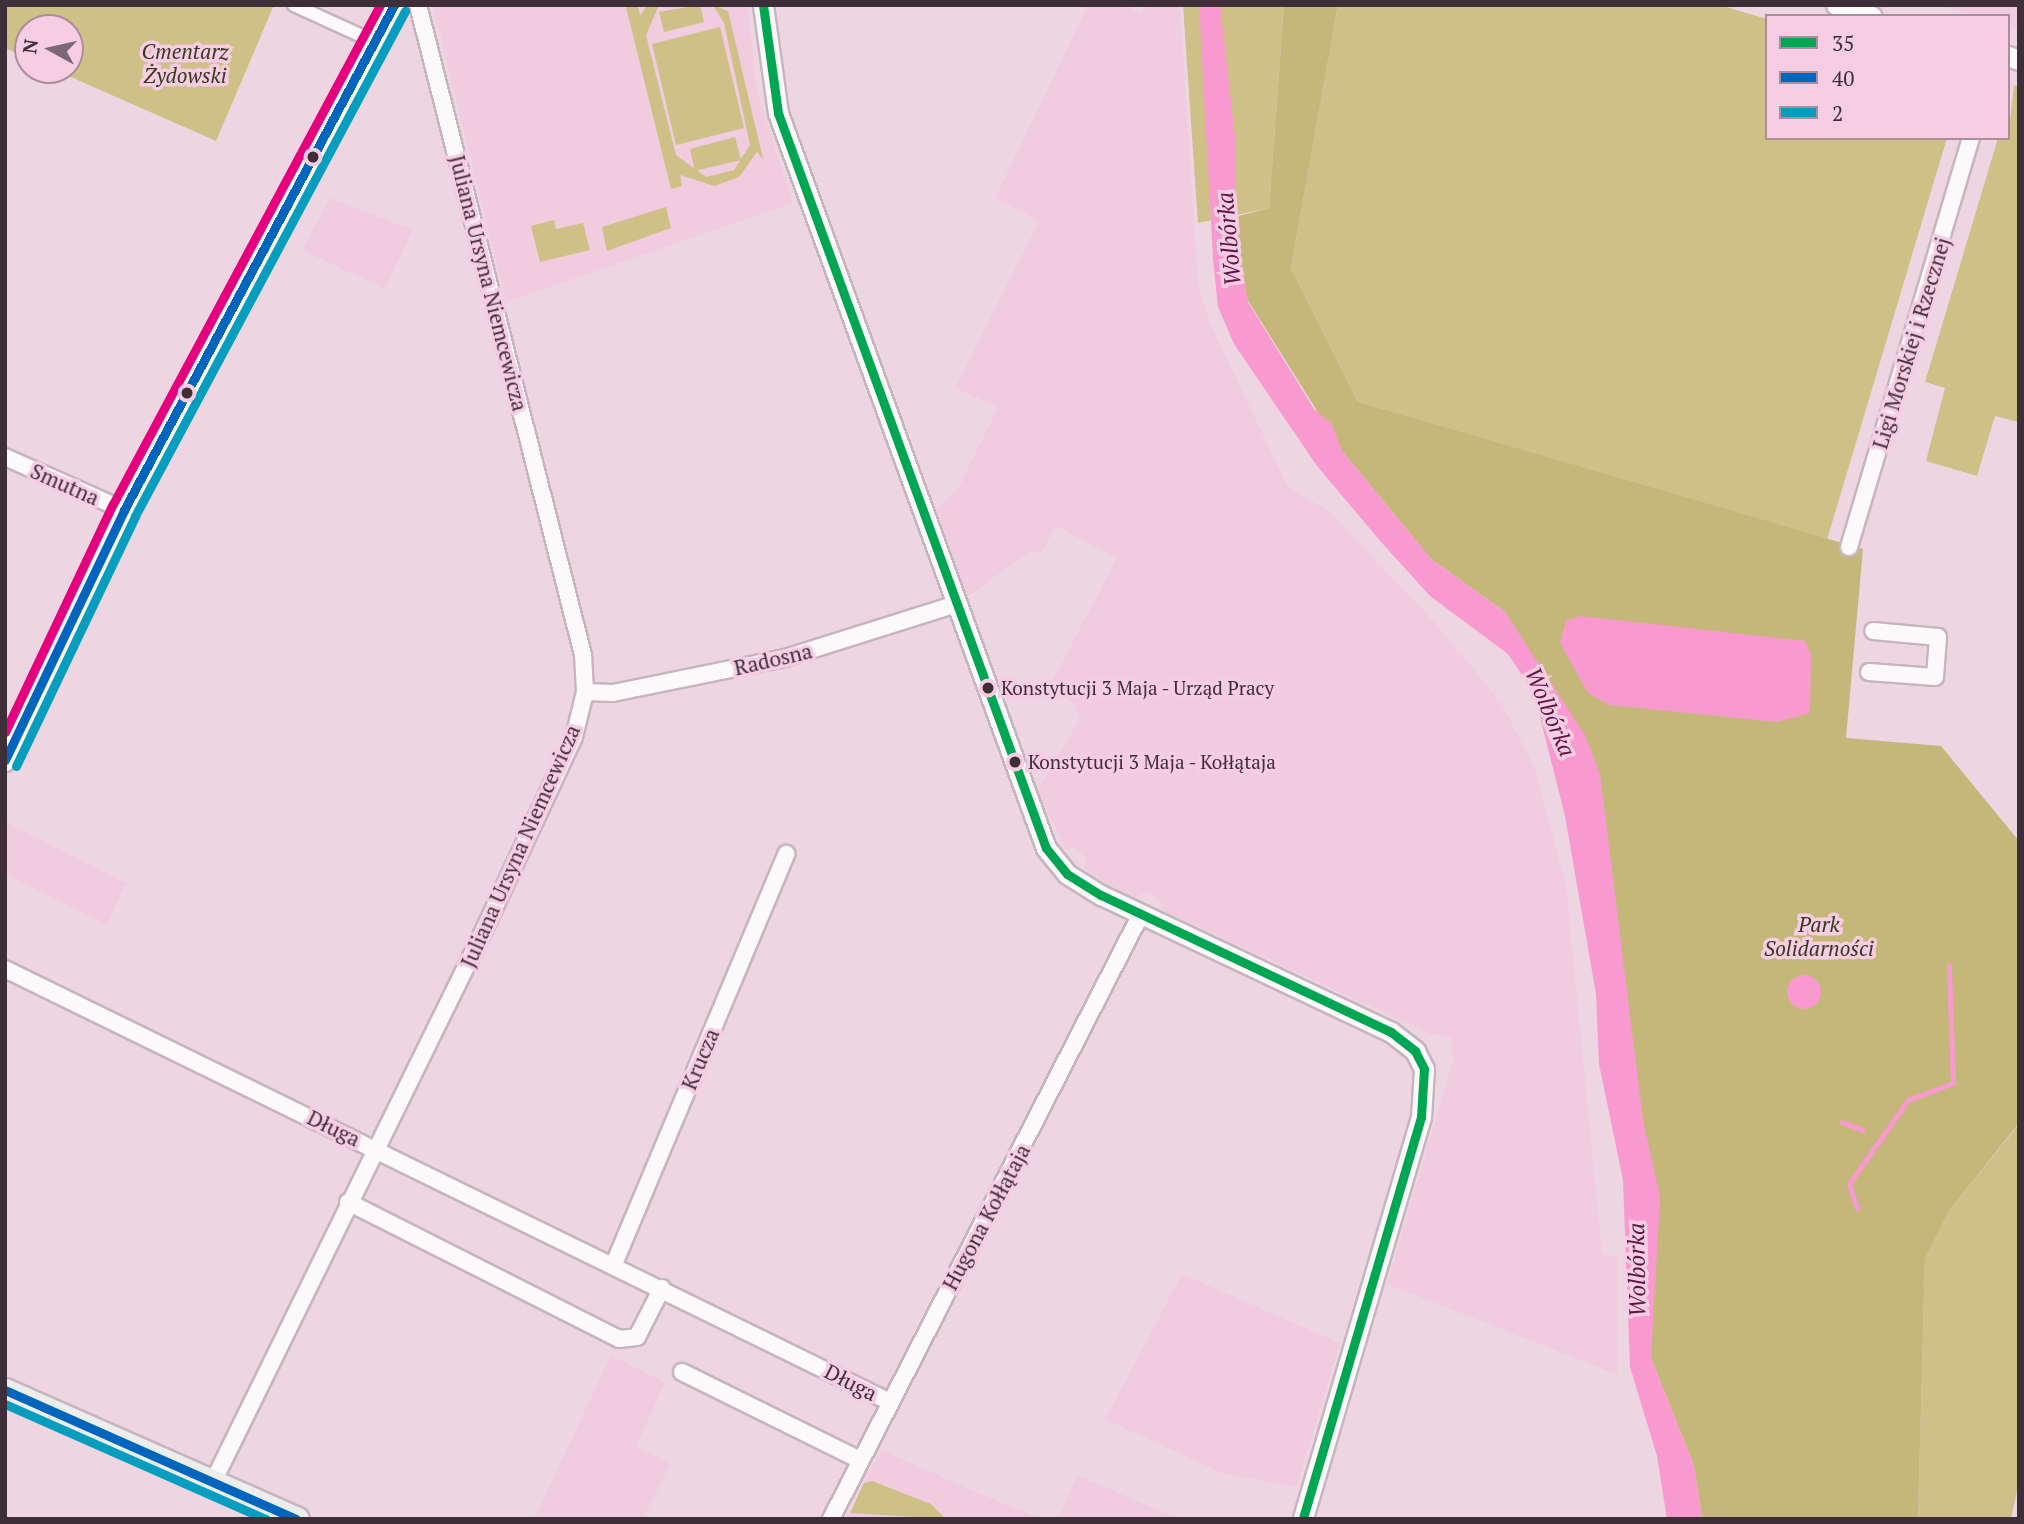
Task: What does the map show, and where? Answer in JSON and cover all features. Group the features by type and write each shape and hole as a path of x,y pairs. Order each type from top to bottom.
{"main road":[{"path":"5,1390 297,1519"}],"street":[{"path":"294,5 375,42"},
{"path":"5,761 124,510 394,5"},
{"name":"Juliana Ursyna Niemcewicza","path":"213,1482 574,737 585,692 583,655 418,5"},
{"path":"763,5 778,113 1046,848 1083,885 1391,1032 1415,1051 1424,1069 1421,1117 1303,1519"},
{"path":"1836,5 1865,14"},
{"name":"Ligi Morskiej i Rzecznej","path":"1849,547 1970,140"},
{"name":"Smutna","path":"5,457 124,510"},
{"name":"Radosna","path":"585,692 613,693 785,658 956,604"},
{"path":"1869,671 1935,677 1938,637 1873,631"},
{"name":"Krucza","path":"614,1264 786,855"},
{"name":"Hugona Kołłątaja","path":"831,1519 1141,914"},
{"name":"Długa","path":"5,969 614,1264 890,1402"},
{"path":"348,1202 619,1339 637,1337 662,1288"},
{"path":"682,1372 860,1460"}],"shaded area":[{"path":"433,5 747,5 757,92 793,203 506,302"},
{"path":"1088,5 1123,5 1141,14 1146,5 1180,5 1198,283 1209,321 1288,487 1330,512 1437,625 1500,701 1534,766 1566,885 1602,1253 1617,1257 1618,1375 1387,1284 1453,1061 1451,1037 1430,1034 1164,911 1160,899 1147,892 1135,898 1108,885 1084,868 1086,859 1076,848 1066,849 1037,791 1079,720 1074,703 1048,689 1117,558 1056,526 1041,554 1032,550 967,597 936,509 958,489 998,407 955,388 1039,221 995,198"},
{"path":"1940,5 2019,5 2019,28 2010,26 2010,14 1969,14"},
{"path":"330,198 413,230 385,289 302,250"},
{"path":"5,822 126,883 107,925 5,874"},
{"path":"1182,1274 1340,1343 1297,1487 1224,1474 1105,1419"},
{"path":"611,1355 665,1382 636,1447 671,1463 643,1519 534,1519"},
{"path":"881,1450 974,1491 1041,1519 847,1519"},
{"path":"1077,1476 1093,1482 1179,1519 1058,1519"}],"green space":[{"name":"Cmentarz Żydowski","path":"5,5 274,5 216,141 84,83 84,14 14,14 14,52 5,48"},
{"path":"638,5 640,16 647,5 659,5 646,35 676,155 706,177 734,170 750,145 724,23 713,5 728,11 763,159 757,152 739,177 714,186 680,175 682,186 671,189 626,7"},
{"path":"700,5 704,22 664,32 659,12"},
{"path":"1183,5 1284,5 1269,208 1198,223"},
{"name":"Park Solidarności","path":"1284,5 1338,5 1291,268 1358,402 1863,549 1846,738 1941,746 2019,841 2019,1123 1949,1211 1925,1259 1918,1519 1702,1519 1694,1466 1651,1358 1603,813 1505,612 1431,559 1342,451 1247,299 1235,217 1269,208"},
{"path":"1338,5 1719,5 1765,18 1765,140 1946,140 1826,543 1358,402 1291,268"},
{"path":"720,27 744,128 676,145 652,44"},
{"path":"2014,85 2019,87 2019,422 1995,416 1977,476 1926,461 1945,388 1925,382 1997,140 2010,140"},
{"path":"735,137 741,160 695,171 690,149"},
{"path":"666,207 671,228 607,251 602,227"},
{"path":"554,220 556,229 583,223 590,250 540,262 531,226"},
{"path":"2019,1124 2019,1482 2011,1519 1918,1519 1925,1259 1949,1211"},
{"path":"872,1481 931,1504 946,1519 850,1513 864,1483"}],"water":[{"name":"Wolbórka","path":"1199,5 1220,5 1235,137 1235,225 1248,302 1314,409 1332,424 1342,451 1431,559 1505,612 1585,735 1600,774 1643,1120 1660,1197 1651,1358 1694,1466 1702,1519 1667,1519 1657,1456 1630,1367 1623,1180 1599,1064 1596,994 1565,816 1534,693 1508,654 1430,596 1382,543 1317,466 1234,344 1218,307 1213,259"},
{"path":"1580,616 1805,641 1811,655 1810,713 1776,722 1609,705 1588,693 1560,643 1566,621"},
{"path":"1804,975 1816,980 1821,992 1816,1004 1804,1009 1792,1004 1787,992 1792,980"}],"waterway":[{"path":"1857,1209 1849,1184 1908,1100 1953,1083 1949,966"},
{"path":"1842,1122 1863,1130"}],"transit line":[{"path":"5,732 113,504 380,5"},
{"name":"40","path":"5,760 124,510 394,5"},
{"name":"35","path":"763,5 778,113 1046,848 1067,874 1101,895 1391,1032 1415,1051 1424,1069 1421,1117 1303,1519"},
{"name":"2","path":"16,766 135,516 405,11"},
{"name":"40","path":"5,1390 296,1519"},
{"name":"2","path":"5,1404 266,1519"}],"place":[{"name":"Konstytucji 3 Maja - Urząd Pracy","path":"988,688"},
{"name":"Konstytucji 3 Maja - Kołłątaja","path":"1015,762"}]}
